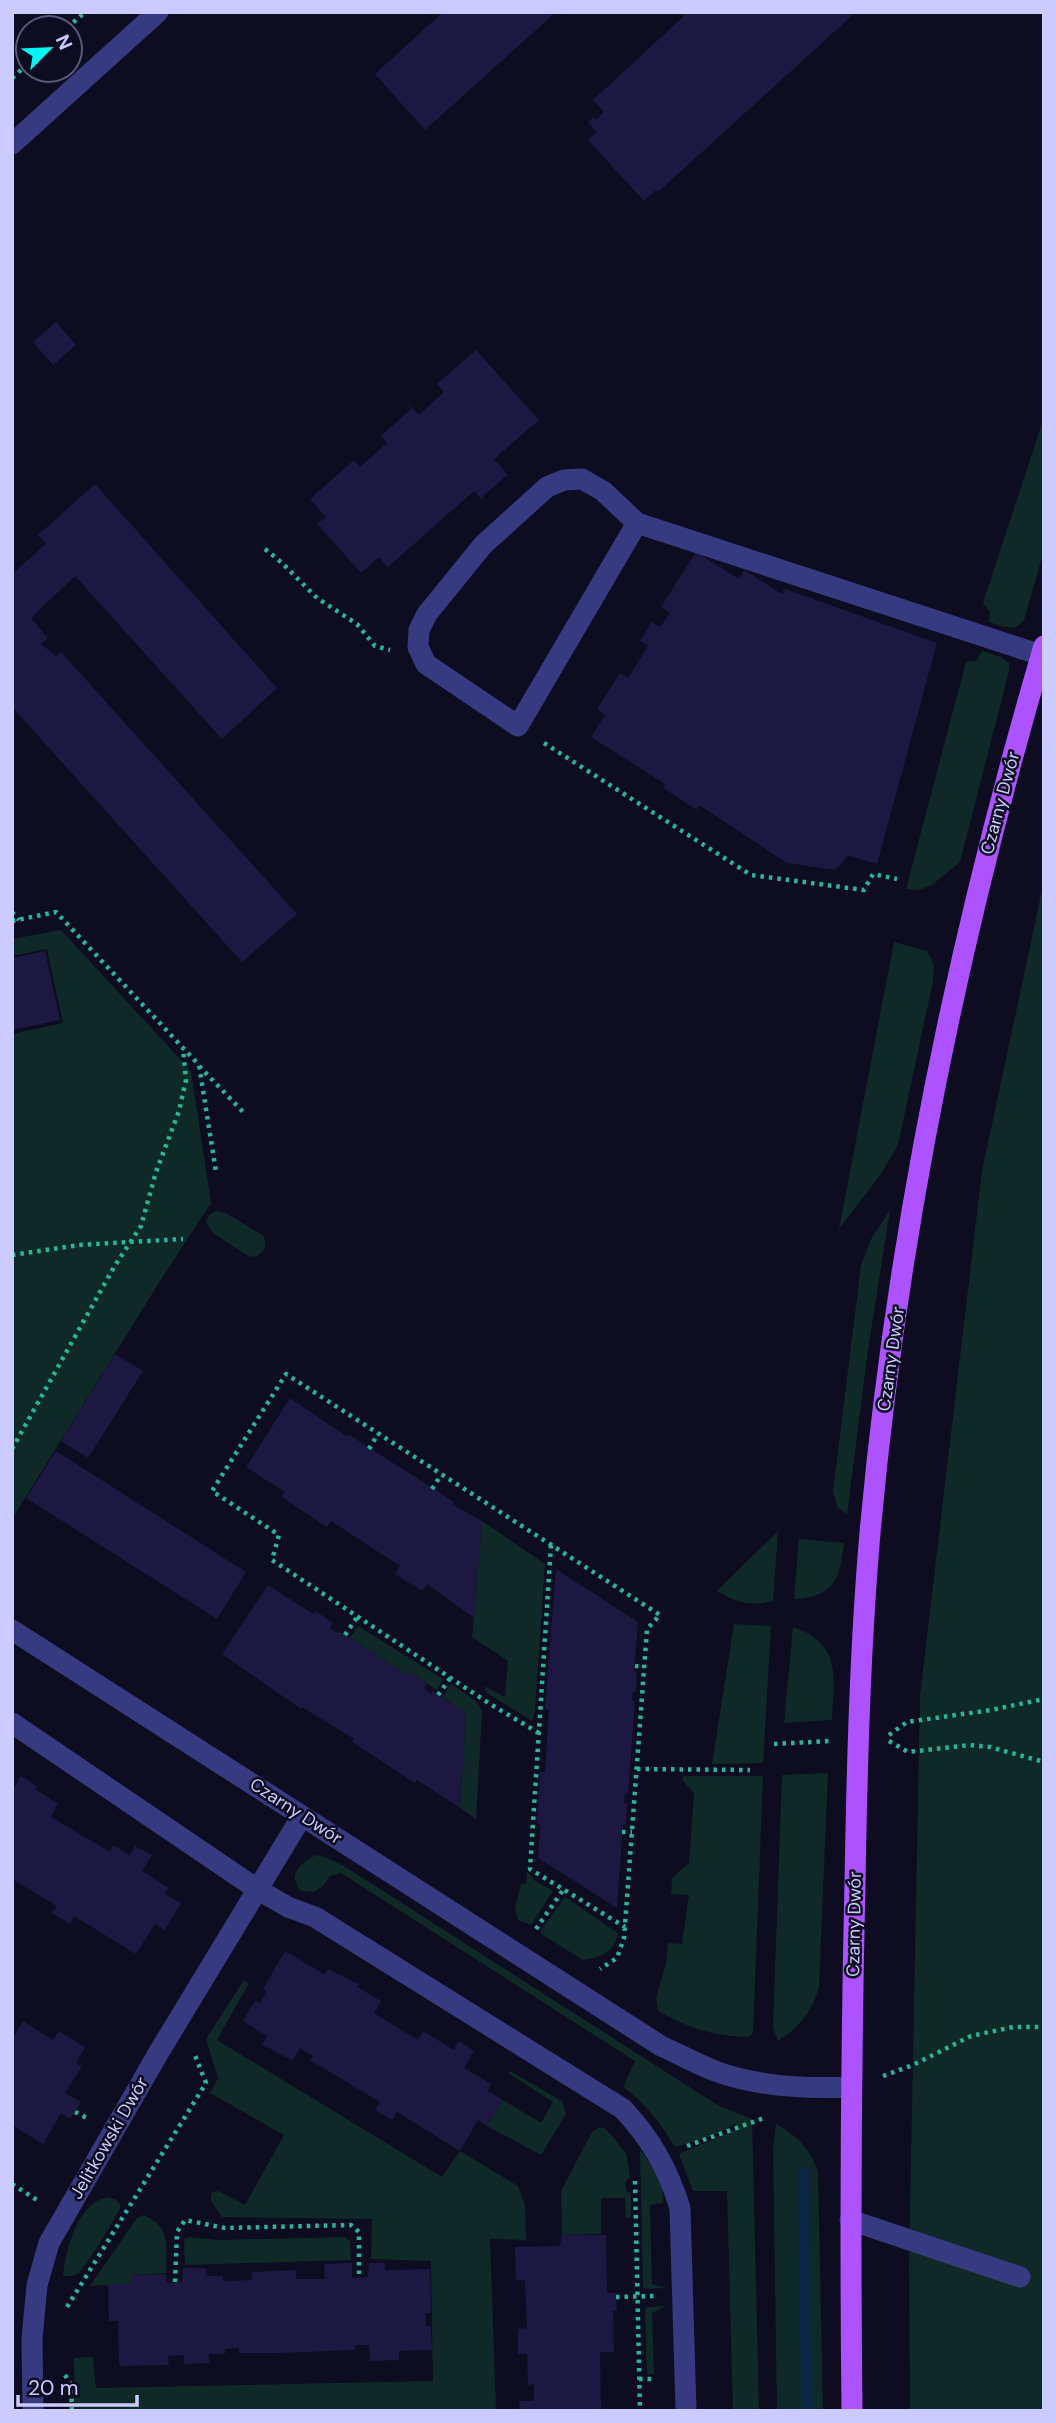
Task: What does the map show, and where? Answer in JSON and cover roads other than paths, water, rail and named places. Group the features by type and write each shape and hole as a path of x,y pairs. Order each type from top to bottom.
{"main road":[{"name":"Czarny Dwór","path":"852,2411 850,2087 858,1740 863,1615 885,1401 909,1237 939,1067 985,860 1042,650"}],"street":[{"path":"12,144 143,17"},
{"path":"637,523 518,726 426,664 418,647 419,630 426,614 483,545 547,487 564,480 582,479 603,491 637,523 1042,650"},
{"name":"Czarny Dwór","path":"12,1630 661,2046 716,2071 764,2084 850,2087"},
{"path":"12,1723 257,1889 288,1907 315,1916 623,2109 643,2131 671,2179 680,2208 685,2411"},
{"name":"Jelitkowski Dwór","path":"33,2411 32,2339 37,2285 49,2243 99,2154 302,1816"},
{"path":"850,2220 1020,2277"}],"waterway":[{"path":"804,2173 807,2411"}]}
